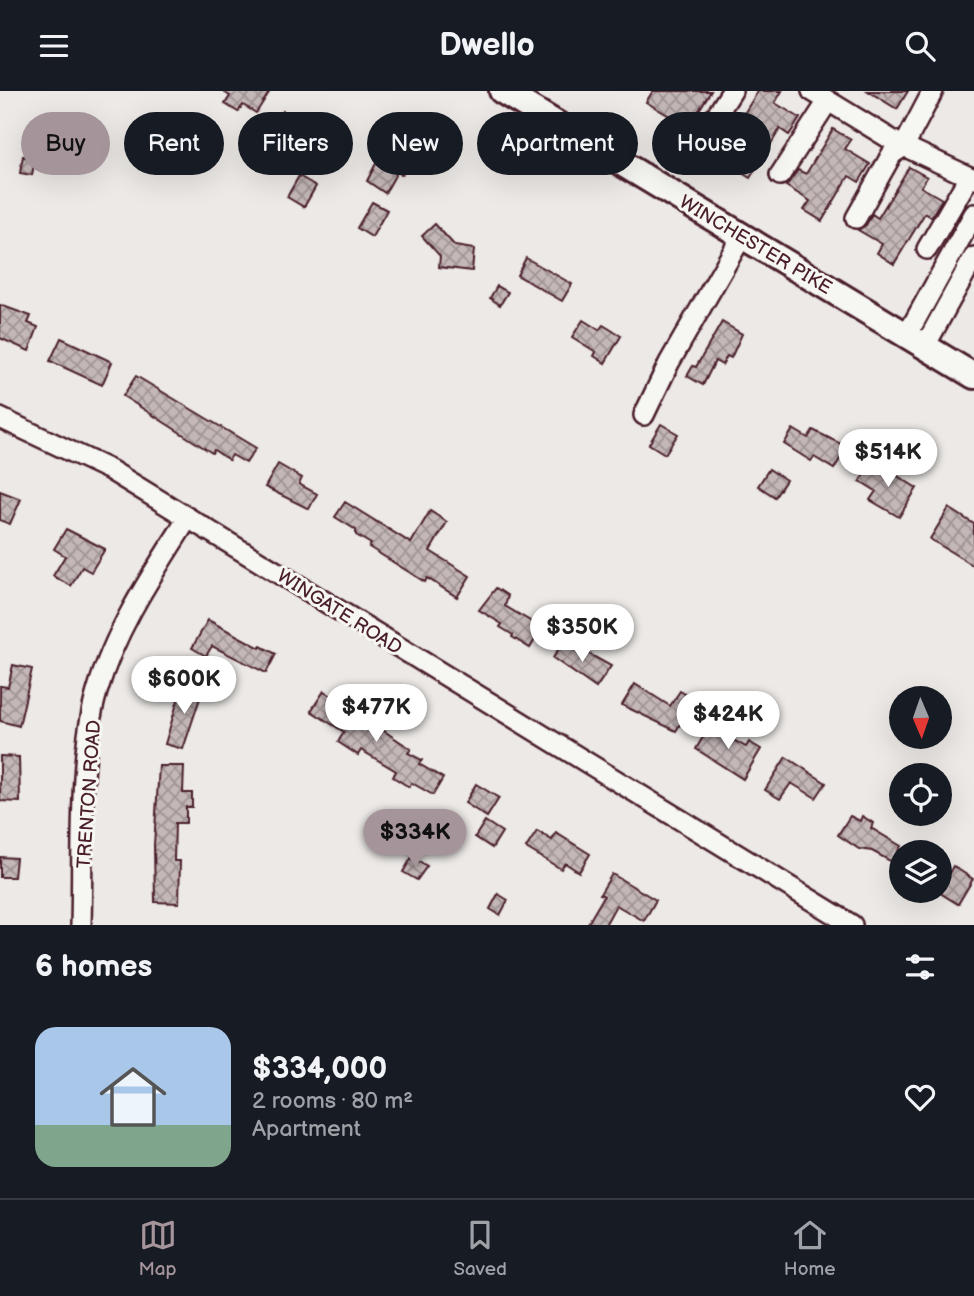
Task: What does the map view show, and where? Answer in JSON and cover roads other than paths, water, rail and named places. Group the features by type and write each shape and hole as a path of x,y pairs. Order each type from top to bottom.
{"main road":[{"name":"WINCHESTER PIKE","path":"502,91 974,376"}],"street":[{"path":"719,112 732,91"},
{"path":"856,218 892,154 904,146 933,91"},
{"path":"780,175 828,97 904,146 972,178 927,249"},
{"path":"916,341 974,214"},
{"path":"644,415 669,363 743,236"},
{"path":"916,341 974,257"},
{"name":"WINGATE ROAD","path":"0,418 110,470 852,925"},
{"name":"TRENTON ROAD","path":"81,925 86,777 96,694 114,644 151,575 188,518"}]}
